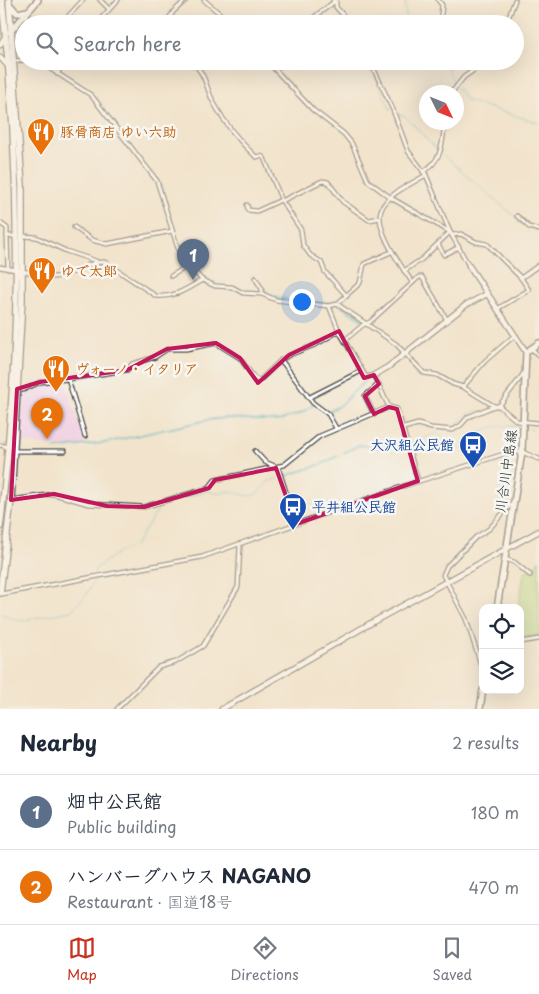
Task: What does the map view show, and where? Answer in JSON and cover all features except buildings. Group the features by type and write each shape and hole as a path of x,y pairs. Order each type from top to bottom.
{"highway":[{"path":"0,527 1,504 11,449 17,389 19,270 14,158 2,0"},
{"path":"0,593 11,500 11,449 19,270 23,236 22,185 9,1"}],"main road":[{"path":"25,15 38,0"},
{"path":"9,1 11,8 16,13 23,13 30,9"},
{"path":"6,36 15,26"},
{"path":"528,350 539,343"},
{"name":"川合川中島線","path":"498,604 522,452 525,373 528,350"},
{"path":"480,709 482,694"}],"street":[{"path":"69,15 83,0"},
{"path":"100,0 109,10"},
{"path":"104,15 118,0"},
{"path":"171,15 186,0"},
{"path":"204,0 222,15"},
{"path":"438,0 442,5 441,15"},
{"path":"509,15 515,0"},
{"path":"317,15 336,1"},
{"path":"336,1 336,7 343,15"},
{"path":"0,40 6,36"},
{"path":"0,45 6,36"},
{"path":"0,57 8,68"},
{"path":"51,70 76,84 95,99 118,132 157,181 180,255 202,280 215,286 232,287 243,293 262,294 276,300 329,306 336,304 363,280 364,264 391,252"},
{"path":"57,74 59,70"},
{"path":"201,70 214,103 230,128 249,151 256,157 261,156 264,158 282,200 301,230 302,241 307,250 321,262 325,272 346,296"},
{"path":"276,70 313,110 344,134 352,144 368,181 391,198 451,233 461,234 476,242 486,244 521,278 529,290 497,309"},
{"path":"374,70 393,110 408,151 425,173 451,233 469,266 515,335 528,350 539,356"},
{"path":"457,85 474,70"},
{"path":"412,282 399,260 391,252 380,218 382,208 391,198 425,173 440,155 444,130"},
{"path":"247,205 248,210 257,211 322,181 328,182 343,202 368,220 380,218"},
{"path":"517,216 529,227 539,230"},
{"path":"0,223 7,228 8,269"},
{"path":"74,227 92,240 107,244 172,231"},
{"path":"404,271 451,233"},
{"path":"7,236 16,236"},
{"path":"23,236 36,237 66,251 105,262 156,296 174,295 202,280"},
{"path":"438,244 444,255 459,247"},
{"path":"0,267 54,277 62,276 96,261"},
{"path":"521,278 539,265"},
{"path":"171,276 188,266"},
{"path":"346,340 367,324 412,282 422,276 447,320"},
{"path":"255,278 262,289 262,294"},
{"path":"329,306 338,331 346,340 366,378 374,375 404,354 466,305 487,294"},
{"path":"336,304 396,344 424,372 437,375 463,387 496,406 512,419 524,423 539,423"},
{"path":"17,389 24,390 40,382 128,370 132,364 155,357 167,350 186,350 209,343 216,343 240,358 255,379 260,380 288,354 317,344 338,331"},
{"path":"463,387 485,361 515,335"},
{"path":"281,360 315,406 328,414 336,428"},
{"path":"310,397 361,371"},
{"path":"404,428 418,424 431,428 452,430 461,425 468,417 496,406 525,373"},
{"path":"374,375 389,407"},
{"path":"68,379 84,436"},
{"path":"374,414 365,396 379,384"},
{"path":"11,500 54,494 89,504 144,508 209,488 216,480 278,467 291,460 310,442 336,428 389,407 397,410 404,428 418,481"},
{"path":"0,445 11,449 65,452"},
{"path":"255,451 265,462 278,467"},
{"path":"0,593 202,557 418,481 510,452 522,452 539,459"},
{"path":"278,467 296,524"},
{"path":"479,659 466,619 443,575 447,566 476,538 489,529 514,502"},
{"path":"222,709 539,531"},
{"path":"117,709 160,667 176,662 203,646 238,587 240,545"},
{"path":"505,559 514,562 530,575"},
{"path":"524,641 539,639"}],"highlighted area":[{"path":"339,331 364,378 374,375 379,384 365,396 374,414 389,407 397,409 418,481 296,524 276,468 215,480 209,488 144,507 107,506 54,494 11,500 17,389 40,382 127,370 167,349 216,343 240,358 258,383 289,355"}],"shaded area":[{"path":"65,381 86,445 59,447 20,442 23,392 42,383"}],"green space":[{"path":"539,559 539,636 524,637 524,604 519,604 524,574 527,570 533,570"}],"waterway":[{"path":"405,0 406,15"},
{"path":"332,6 340,15"},
{"path":"371,70 391,110"},
{"path":"448,70 454,83"},
{"path":"61,73 75,80"},
{"path":"78,82 87,89"},
{"path":"89,91 96,97 108,114"},
{"path":"464,97 467,101 539,123"},
{"path":"395,112 406,117 438,151"},
{"path":"443,155 519,220"},
{"path":"151,171 162,185 182,255"},
{"path":"199,275 220,285"},
{"path":"265,292 272,297 286,300"},
{"path":"311,303 332,304"},
{"path":"344,307 366,321"},
{"path":"327,412 339,406 365,381"},
{"path":"54,449 104,443 208,420 226,418 278,421 301,413 313,405"},
{"path":"400,413 405,424 420,421 433,426 455,426 469,414 480,410"},
{"path":"410,444 438,433 447,443 464,450 478,433 484,430 495,426 520,427"},
{"path":"528,428 533,430"},
{"path":"283,477 322,464 359,445 385,448 407,445"},
{"path":"94,574 95,569 117,553 135,545 161,505 208,491 218,494 229,491 249,496 257,494 269,481 278,479"},
{"path":"1,614 20,621 71,611 86,595 95,579"}],"place":[{"name":"豚骨商店 ゆい六助","path":"41,156"},
{"name":"畑中公民館","path":"193,280"},
{"name":"ゆで太郎","path":"42,295"},
{"name":"ヴォーノ・イタリア","path":"56,393"},
{"name":"ハンバーグハウス NAGANO","path":"47,439"},
{"name":"大沢組公民館","path":"473,469"},
{"name":"平井組公民館","path":"293,531"}]}
